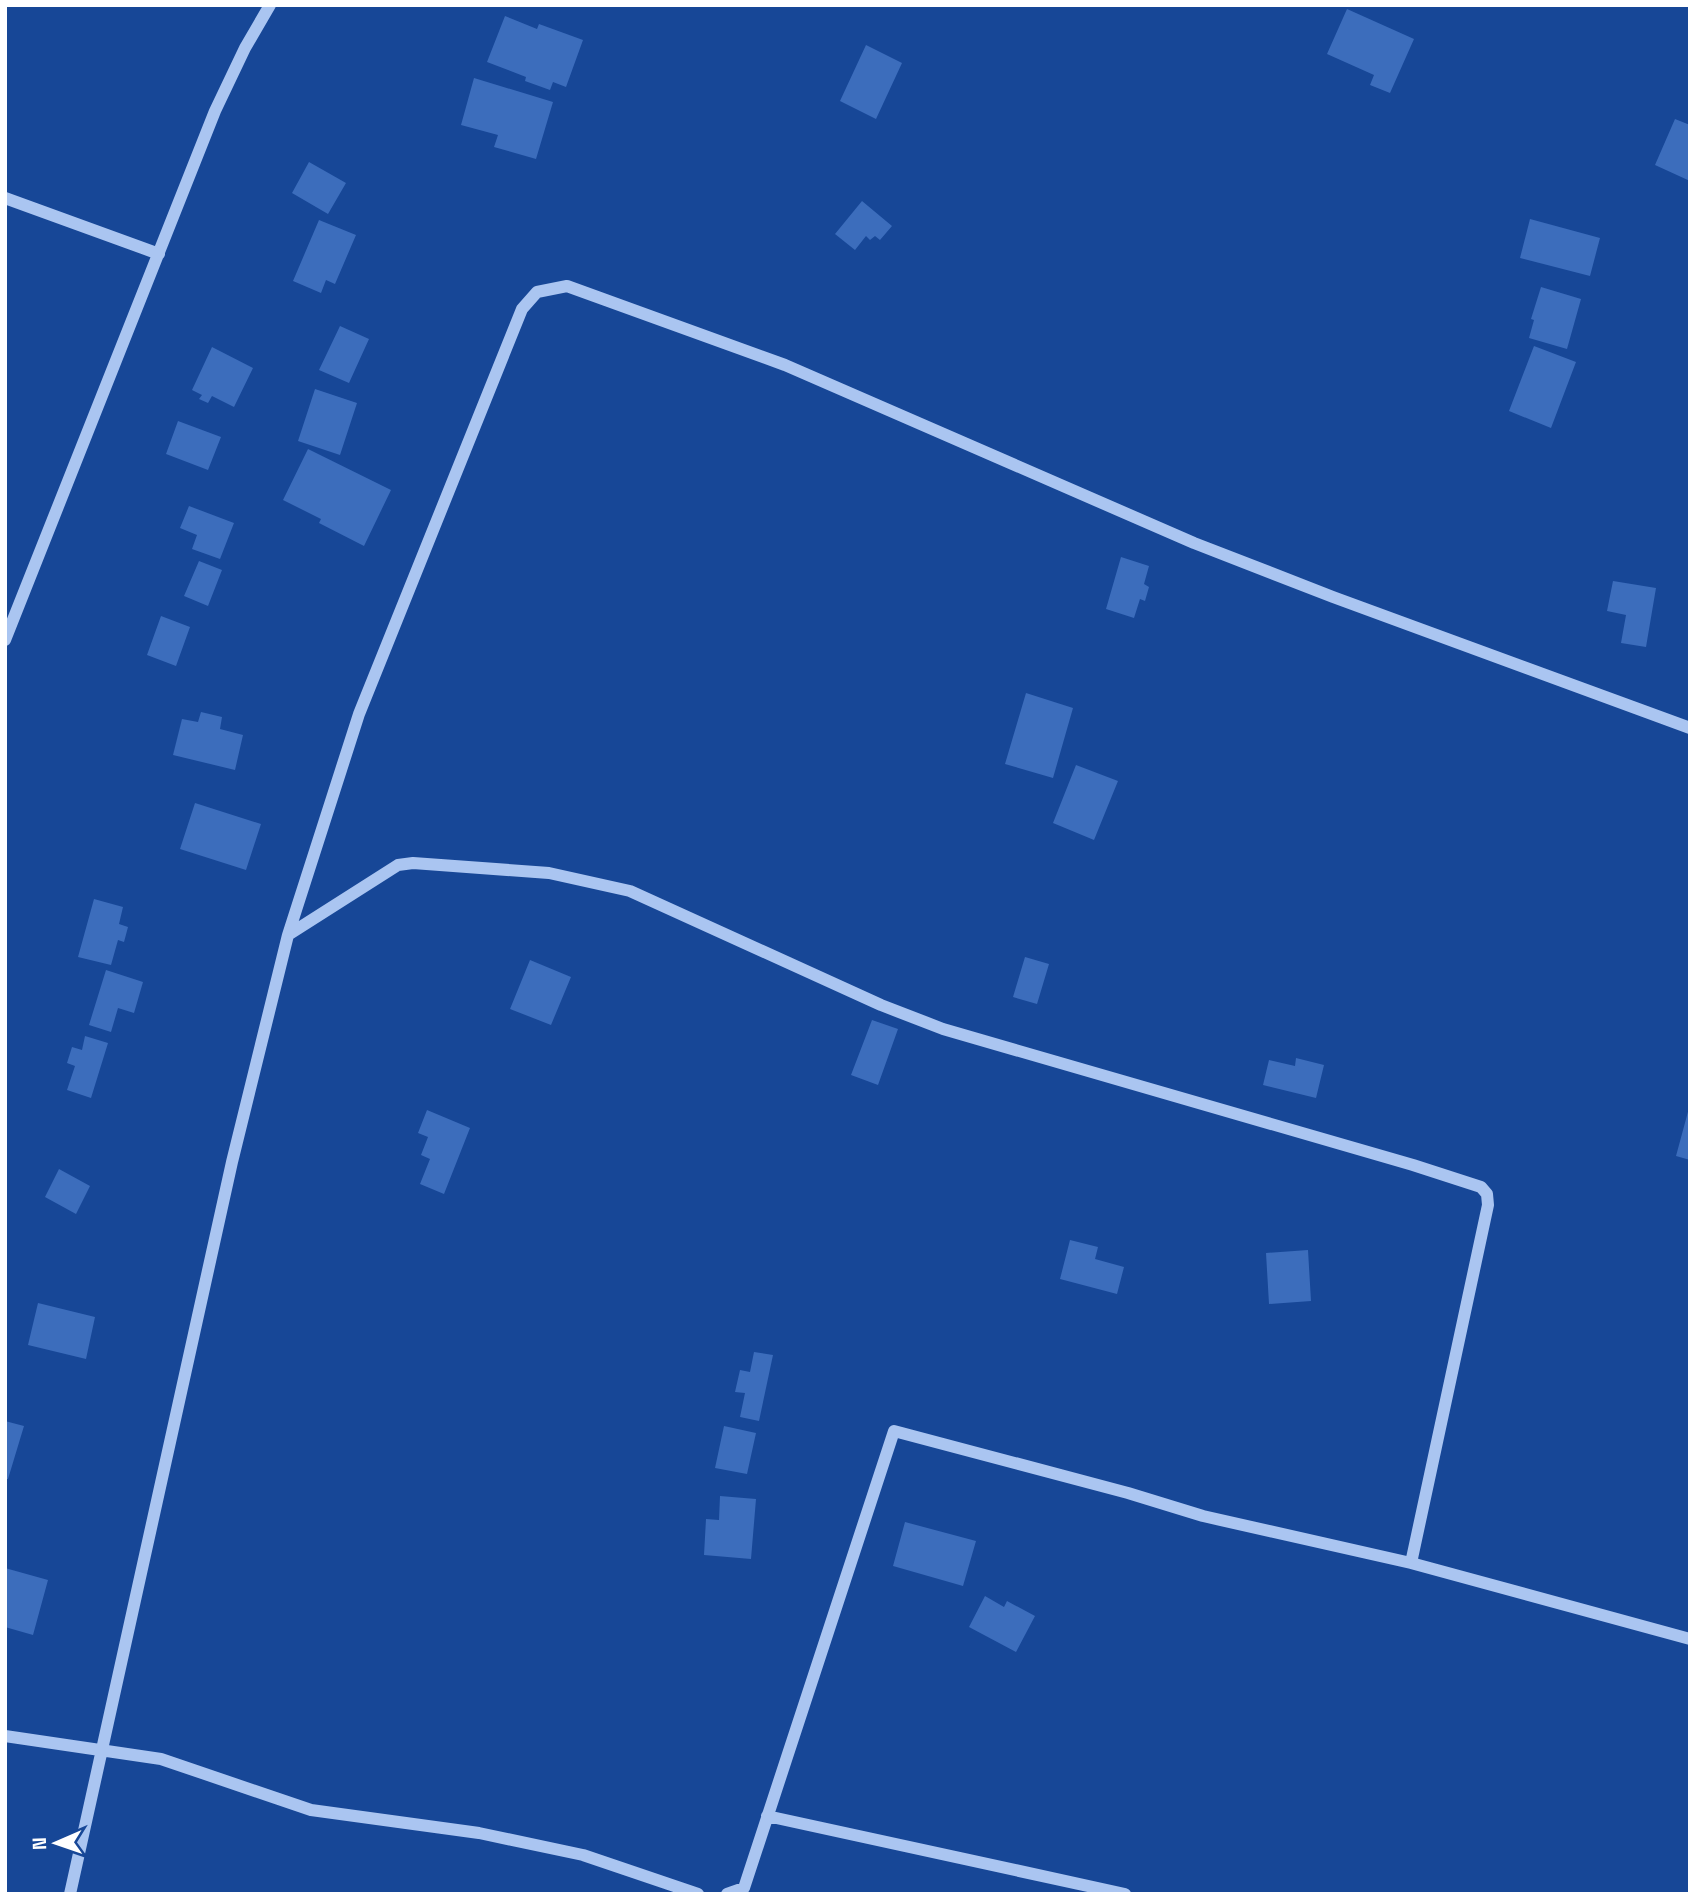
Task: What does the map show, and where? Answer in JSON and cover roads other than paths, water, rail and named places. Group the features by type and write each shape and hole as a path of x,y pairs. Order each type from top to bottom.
{"street":[{"path":"5,640 215,111 270,5"},
{"path":"5,198 159,254"},
{"path":"70,1894 232,1161 288,935 359,714 522,309 537,292 567,286 785,365 1194,543 1690,728"},
{"path":"288,935 398,864 549,873 580,879 630,891 881,1005 943,1030 1482,1187 1487,1195 1488,1205 1411,1563"},
{"path":"727,1894 744,1888 894,1431 1128,1493 1203,1516 1411,1563 1690,1639"},
{"path":"5,1735 161,1759 311,1810 479,1833 583,1855 698,1894"},
{"path":"767,1816 1125,1894"}]}
